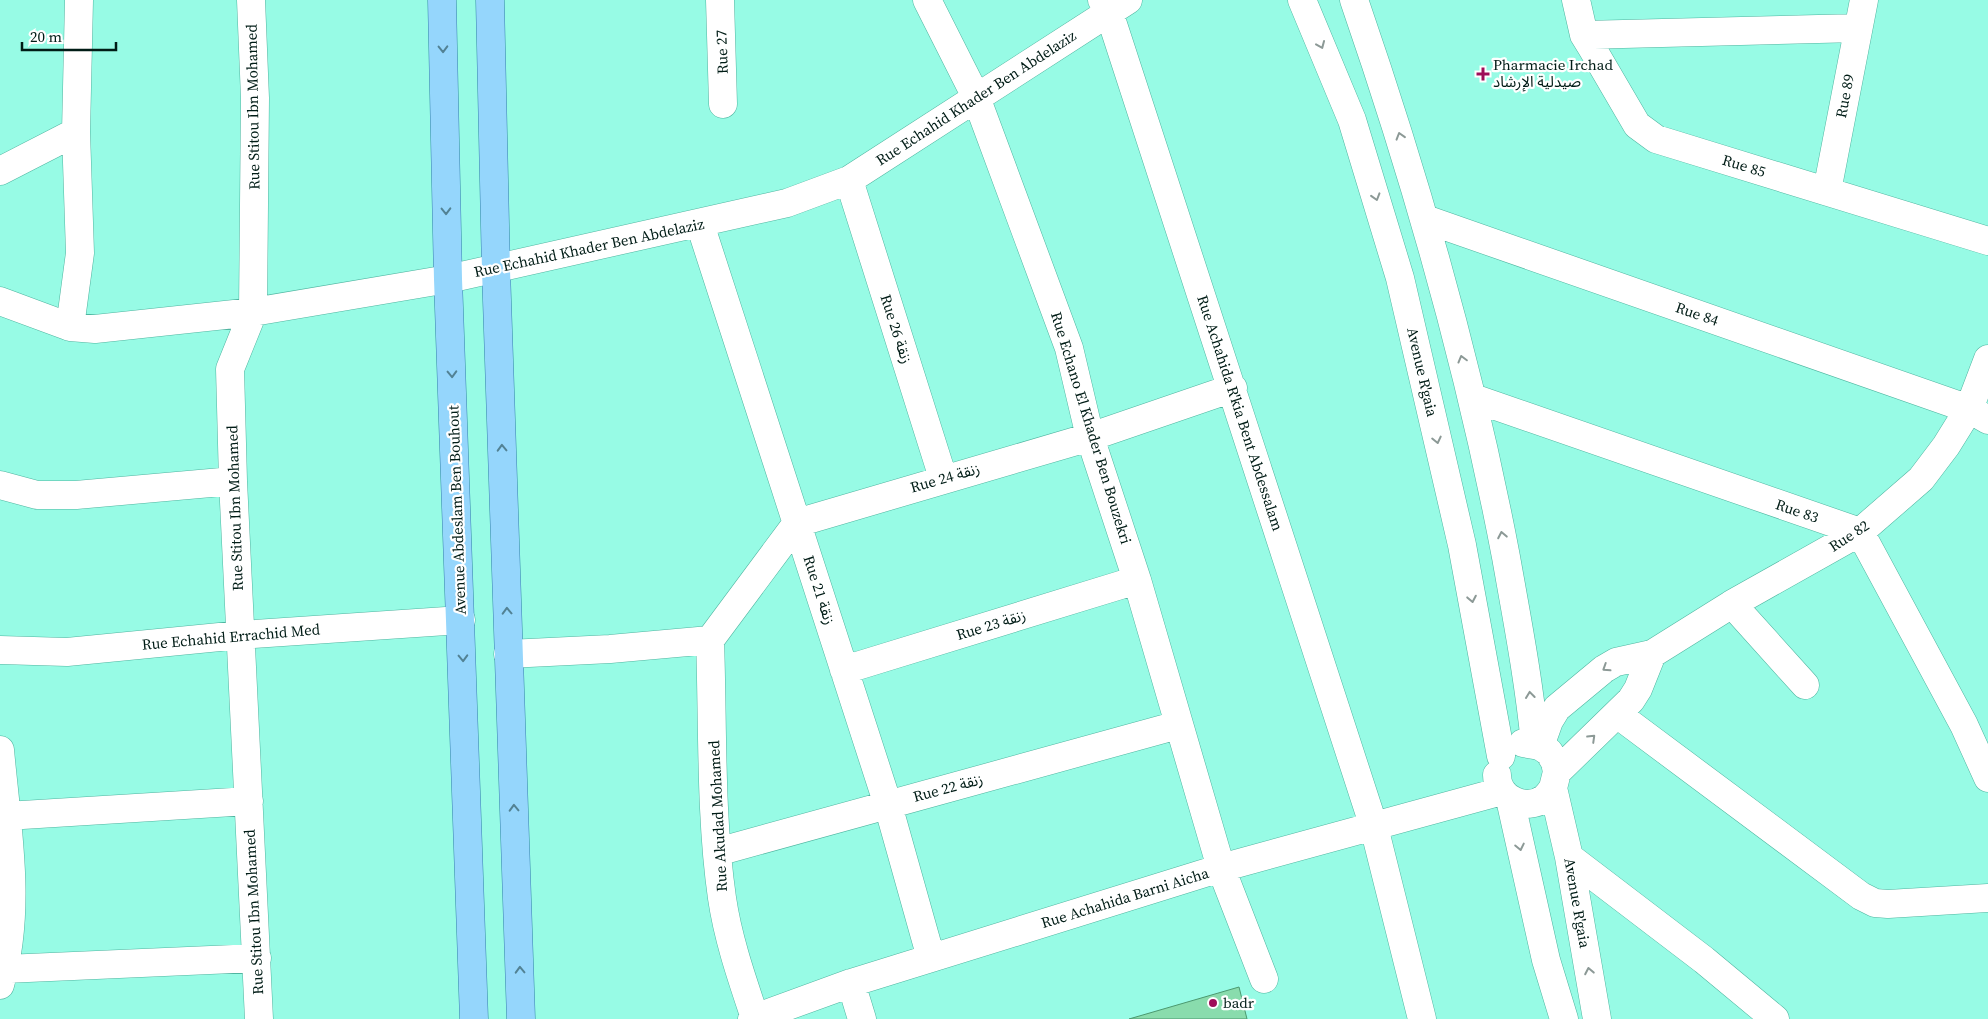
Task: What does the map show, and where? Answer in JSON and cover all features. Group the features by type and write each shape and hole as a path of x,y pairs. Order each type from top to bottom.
{"main road":[{"name":"Avenue Abdeslam Ben Bouhout","path":"442,0 448,279 462,620 474,1019"},
{"path":"490,0 496,270 521,1019"}],"street":[{"path":"70,327 80,253 76,132 79,0"},
{"name":"Rue Stitou Ibn Mohamed","path":"250,0 255,98 253,312 230,369 240,635 260,1019"},
{"name":"Rue 27","path":"720,0 723,104"},
{"name":"Rue Echano El Khader Ben Bouzekri","path":"927,0 976,97 1069,348 1090,437 1137,580 1221,868 1264,979"},
{"name":"Avenue R'gaia","path":"1302,0 1352,120 1400,278 1462,546 1501,756"},
{"path":"1354,0 1391,107 1425,219 1473,398 1513,595 1530,691 1537,745"},
{"name":"Rue 85","path":"1576,0 1584,34 1637,125 1646,132 1666,143 1988,241"},
{"name":"Rue 89","path":"1827,191 1864,0"},
{"name":"Rue Echahid Khader Ben Abdelaziz","path":"0,301 70,327 96,329 253,312 496,270 787,203 848,180 976,97 1113,4"},
{"name":"Rue Achahida R'kia Bent Abdessalam","path":"1113,4 1233,388 1374,827 1422,1019"},
{"path":"1584,34 1858,28"},
{"path":"0,172 76,132"},
{"name":"Rue 26 زنقة","path":"848,180 943,478"},
{"name":"Rue 84","path":"1425,219 1979,415"},
{"name":"Rue 21 زنقة","path":"700,224 888,805 931,958"},
{"name":"Rue 82","path":"1537,745 1557,708 1588,681 1616,662 1652,654 1732,604 1860,532 1921,479 1946,446 1979,415 1988,359"},
{"name":"Rue 24 زنقة","path":"797,523 943,478 1090,437 1233,388"},
{"name":"Rue 83","path":"1473,398 1860,532"},
{"path":"0,485 37,495 76,495 233,481"},
{"path":"508,654 610,649 710,640 797,523"},
{"path":"1860,532 1964,726 1988,778"},
{"name":"Rue 23 زنقة","path":"844,670 1137,580"},
{"path":"1732,604 1805,685"},
{"name":"Rue Echahid Errachid Med","path":"0,650 67,652 240,635 462,620"},
{"name":"Rue Akudad Mohamed","path":"710,640 717,852 722,899 732,948 753,1019"},
{"path":"1506,795 1521,804 1534,803 1545,798 1555,780 1618,714 1638,689 1652,654"},
{"path":"1618,714 1861,896 1875,903 1888,904 1988,898"},
{"name":"Rue 22 زنقة","path":"717,852 1178,725"},
{"path":"1555,780 1552,757 1537,745 1522,743 1510,747 1501,756 1496,768 1496,780 1506,795 1546,960 1564,1019"},
{"path":"0,750 5,828 12,892 2,976 257,958"},
{"name":"Avenue R'gaia","path":"1555,780 1597,1019"},
{"name":"Rue Achahida Barni Aicha","path":"753,1019 851,983 1221,868 1374,827 1506,795"},
{"path":"5,828 249,801"},
{"path":"1569,857 1704,960 1775,1019"},
{"path":"851,983 862,1019"}],"building":[{"name":"badr","path":"1239,987 1247,1019 1129,1019"}],"place":[{"name":"Pharmacie Irchad صيدلية الإرشاد","path":"1483,74"},
{"name":"badr","path":"1213,1003"}]}
